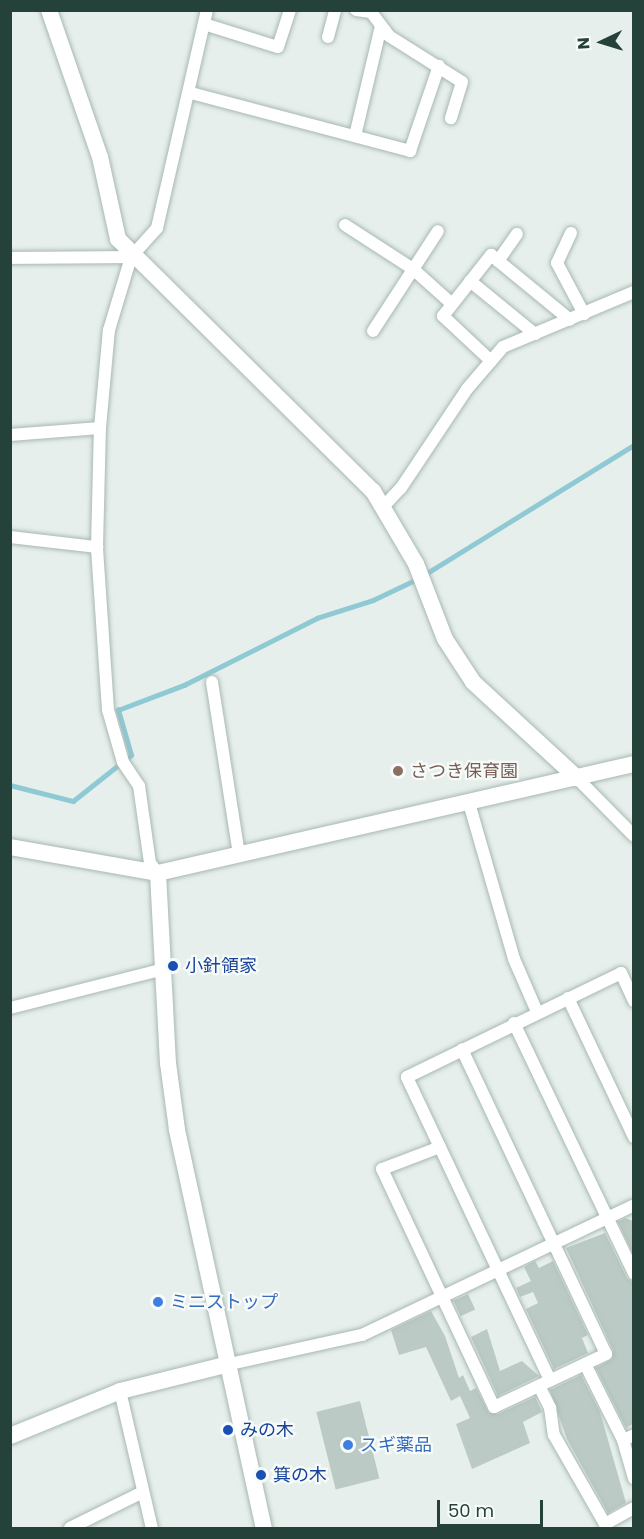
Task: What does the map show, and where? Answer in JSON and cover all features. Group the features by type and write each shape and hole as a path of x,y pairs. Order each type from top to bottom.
{"street":[{"path":"49,10 100,157 118,239 131,257 189,305 383,507 416,564 445,639 473,682 577,778 633,836"},
{"path":"207,10 191,93 156,228 131,257 109,330 100,428 97,547 108,711 123,762 139,786 150,863 158,873 177,1130 225,1365 264,1528"},
{"path":"204,24 278,47 290,10"},
{"path":"328,36 335,10"},
{"path":"356,10 371,12 389,36 462,82 451,118"},
{"path":"355,136 381,26"},
{"path":"191,93 410,151 439,66"},
{"path":"345,225 410,268 452,304"},
{"path":"373,331 410,268 438,231"},
{"path":"571,233 557,263 584,315"},
{"path":"498,261 517,234"},
{"path":"491,361 443,316 491,255 570,320"},
{"path":"10,258 131,257"},
{"path":"470,281 535,334"},
{"path":"383,507 503,347 584,315 633,292"},
{"path":"10,435 100,428"},
{"path":"10,537 97,547"},
{"path":"212,682 239,855"},
{"path":"10,847 158,873 633,764"},
{"path":"469,803 514,959 537,1012"},
{"path":"10,1008 164,969"},
{"path":"633,1001 621,973 407,1077 498,1270 544,1383 554,1435 605,1524 615,1524 633,1509"},
{"path":"568,998 633,1137"},
{"path":"514,1023 633,1274"},
{"path":"440,1147 382,1169 494,1407 606,1354 462,1049"},
{"path":"10,1436 120,1391 362,1335 633,1205"},
{"path":"585,1364 628,1437 633,1478"},
{"path":"120,1391 152,1528"},
{"path":"70,1528 143,1492"}],"building":[{"path":"625,1218 633,1221 633,1254 618,1222"},
{"path":"605,1233 627,1278 633,1282 633,1424 626,1428 596,1368 612,1359 613,1350 566,1248"},
{"path":"535,1261 539,1268 553,1261 588,1335 582,1338 588,1353 554,1369 526,1309 538,1303 533,1292 520,1297 516,1288 531,1281 524,1267"},
{"path":"468,1294 475,1309 461,1316 453,1301"},
{"path":"431,1311 445,1336 459,1378 463,1375 470,1391 476,1388 489,1413 498,1414 535,1397 542,1412 523,1422 530,1443 472,1469 456,1424 470,1418 460,1396 451,1401 426,1347 399,1355 391,1330"},
{"path":"487,1329 500,1371 522,1361 539,1376 498,1396 471,1337"},
{"path":"581,1375 600,1412 626,1503 608,1513 567,1439 550,1390"},
{"name":"スギ薬品","path":"360,1401 379,1479 336,1490 316,1412"}],"waterway":[{"path":"424,575 634,445"},
{"path":"10,785 73,801 131,755 118,710 184,685 317,618 373,600 417,579"}],"place":[{"name":"さつき保育園","path":"398,771"},
{"name":"小針領家","path":"173,966"},
{"name":"ミニストップ","path":"158,1302"},
{"name":"みの木","path":"228,1430"},
{"name":"スギ薬品","path":"348,1445"},
{"name":"箕の木","path":"261,1475"}]}
